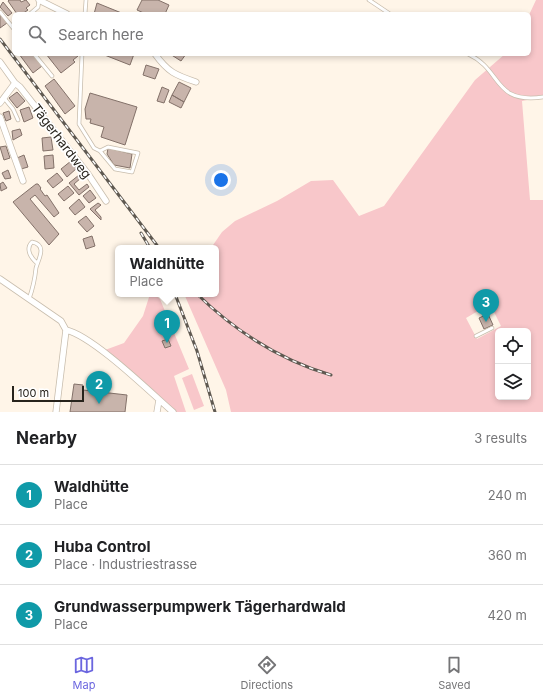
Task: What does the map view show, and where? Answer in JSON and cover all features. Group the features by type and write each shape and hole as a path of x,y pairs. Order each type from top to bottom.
{"street":[{"path":"39,0 63,12"},
{"path":"156,56 166,69 175,75 196,82"},
{"name":"Tägerhardweg","path":"0,62 15,83 20,87 80,163 106,201"},
{"path":"2,100 15,83"},
{"path":"0,118 23,181"},
{"path":"0,279 61,321 66,330 56,412"},
{"path":"66,330 76,333 100,350 173,412"},
{"path":"157,412 159,400"}],"lane":[{"path":"32,12 38,7 39,0"},
{"path":"85,12 86,0"},
{"path":"369,0 387,12"},
{"path":"0,12 12,27"},
{"path":"36,56 52,76"},
{"path":"82,56 79,124 94,148 100,151 115,169 132,172 138,153 108,147 100,151"},
{"path":"472,56 478,59 487,68 500,86 512,95 527,99 543,97"},
{"path":"2,100 14,109 18,120"},
{"path":"29,299 33,289 37,263 41,259 41,252 35,242 32,242 29,245 29,250 37,263"},
{"path":"476,336 492,328"}],"shaded area":[{"path":"536,0 543,0 543,97 522,101 530,200 543,200 543,412 231,412 226,390 185,297 219,297 219,245 213,245 222,232 235,221 277,201 311,181 333,180 359,216 384,206 475,80 503,56 531,56 530,12"},
{"path":"149,297 158,297 160,299 189,369 174,376 186,412 176,412 105,350 124,343 143,316"},
{"path":"192,374 204,406 194,410 182,378"}],"building":[{"path":"20,0 21,2 26,0 30,5 26,8 28,10 25,12 16,12 8,1"},
{"path":"142,0 158,0 169,5 166,12 142,12 137,10"},
{"path":"3,2 12,13 8,16 0,7"},
{"path":"97,3 119,12 95,12"},
{"path":"0,14 7,23 0,28"},
{"path":"20,56 34,56 42,66 33,73"},
{"path":"48,56 78,56 73,60 75,62 61,73"},
{"path":"107,56 133,56 130,65"},
{"path":"173,56 185,56 181,61"},
{"path":"146,65 159,69 155,79 143,75"},
{"path":"54,79 75,106 65,114 45,86"},
{"path":"179,82 191,88 184,102 172,95"},
{"path":"162,87 169,90 164,103 157,101"},
{"path":"17,92 25,101 17,108 9,98"},
{"path":"90,93 137,107 125,145 101,137 104,127 90,123 91,119 86,119 85,109"},
{"path":"172,95 184,102 181,108 169,102"},
{"path":"29,107 33,118 24,122 20,110"},
{"path":"9,111 11,119 6,121 3,113"},
{"path":"20,129 22,135 13,140 12,131"},
{"path":"51,137 53,150 43,151 42,138"},
{"path":"6,146 10,158 4,160 0,147"},
{"path":"108,148 132,154 130,168 114,165 107,154"},
{"path":"24,155 28,167 21,169 17,158"},
{"path":"53,155 54,168 45,169 44,156"},
{"path":"71,161 77,168 67,177 61,169"},
{"path":"8,170 11,178 5,179 2,173"},
{"path":"57,173 63,180 53,188 47,181"},
{"path":"79,175 81,178 74,184 79,190 87,184 89,187 79,195 69,183"},
{"path":"3,182 7,188 1,191 0,184"},
{"path":"38,184 41,188 40,189 45,196 47,195 59,213 54,217 35,195 30,199 59,234 49,245 13,202"},
{"path":"68,186 74,193 64,201 58,194"},
{"path":"90,190 96,198 89,203 83,196"},
{"path":"79,199 85,207 75,215 69,208"},
{"path":"98,203 101,205 95,210 101,217 101,220 90,209"},
{"path":"86,216 94,226 87,232 78,222"},
{"path":"92,236 95,246 86,249 83,239"},
{"path":"488,314 493,325 484,329 479,318"},
{"path":"168,339 171,346 165,348 162,341"},
{"path":"74,384 83,385 83,390 127,395 125,412 70,412"}],"railway":[{"path":"0,39 12,55"},
{"path":"13,56 157,245"},
{"path":"141,233 148,245"},
{"path":"176,297 197,351 215,412"},
{"path":"200,297 227,320 259,343 276,353 312,369 331,375"}],"place":[{"name":"Grundwasserpumpwerk Tägerhardwald","path":"486,322"},
{"name":"Waldhütte","path":"167,343"},
{"name":"Huba Control","path":"99,404"}]}
